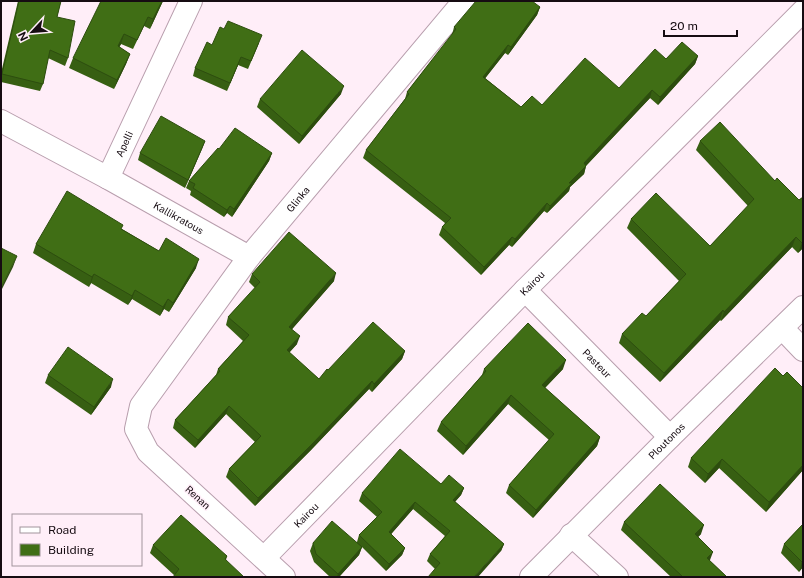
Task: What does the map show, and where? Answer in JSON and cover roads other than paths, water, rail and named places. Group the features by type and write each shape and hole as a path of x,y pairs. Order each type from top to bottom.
{"street":[{"name":"Apelli","path":"108,178 191,1"},
{"name":"Glinka","path":"141,406 249,257 464,1"},
{"name":"Kairou","path":"264,558 525,290 803,11"},
{"path":"1,121 108,178"},
{"name":"Kallikratous","path":"108,178 249,257"},
{"name":"Pasteur","path":"525,290 670,437"},
{"name":"Ploutonos","path":"531,577 571,535 803,307"},
{"path":"782,328 803,350"},
{"name":"Renan","path":"141,406 136,429 148,452 284,577"},
{"path":"571,535 617,577"}]}
